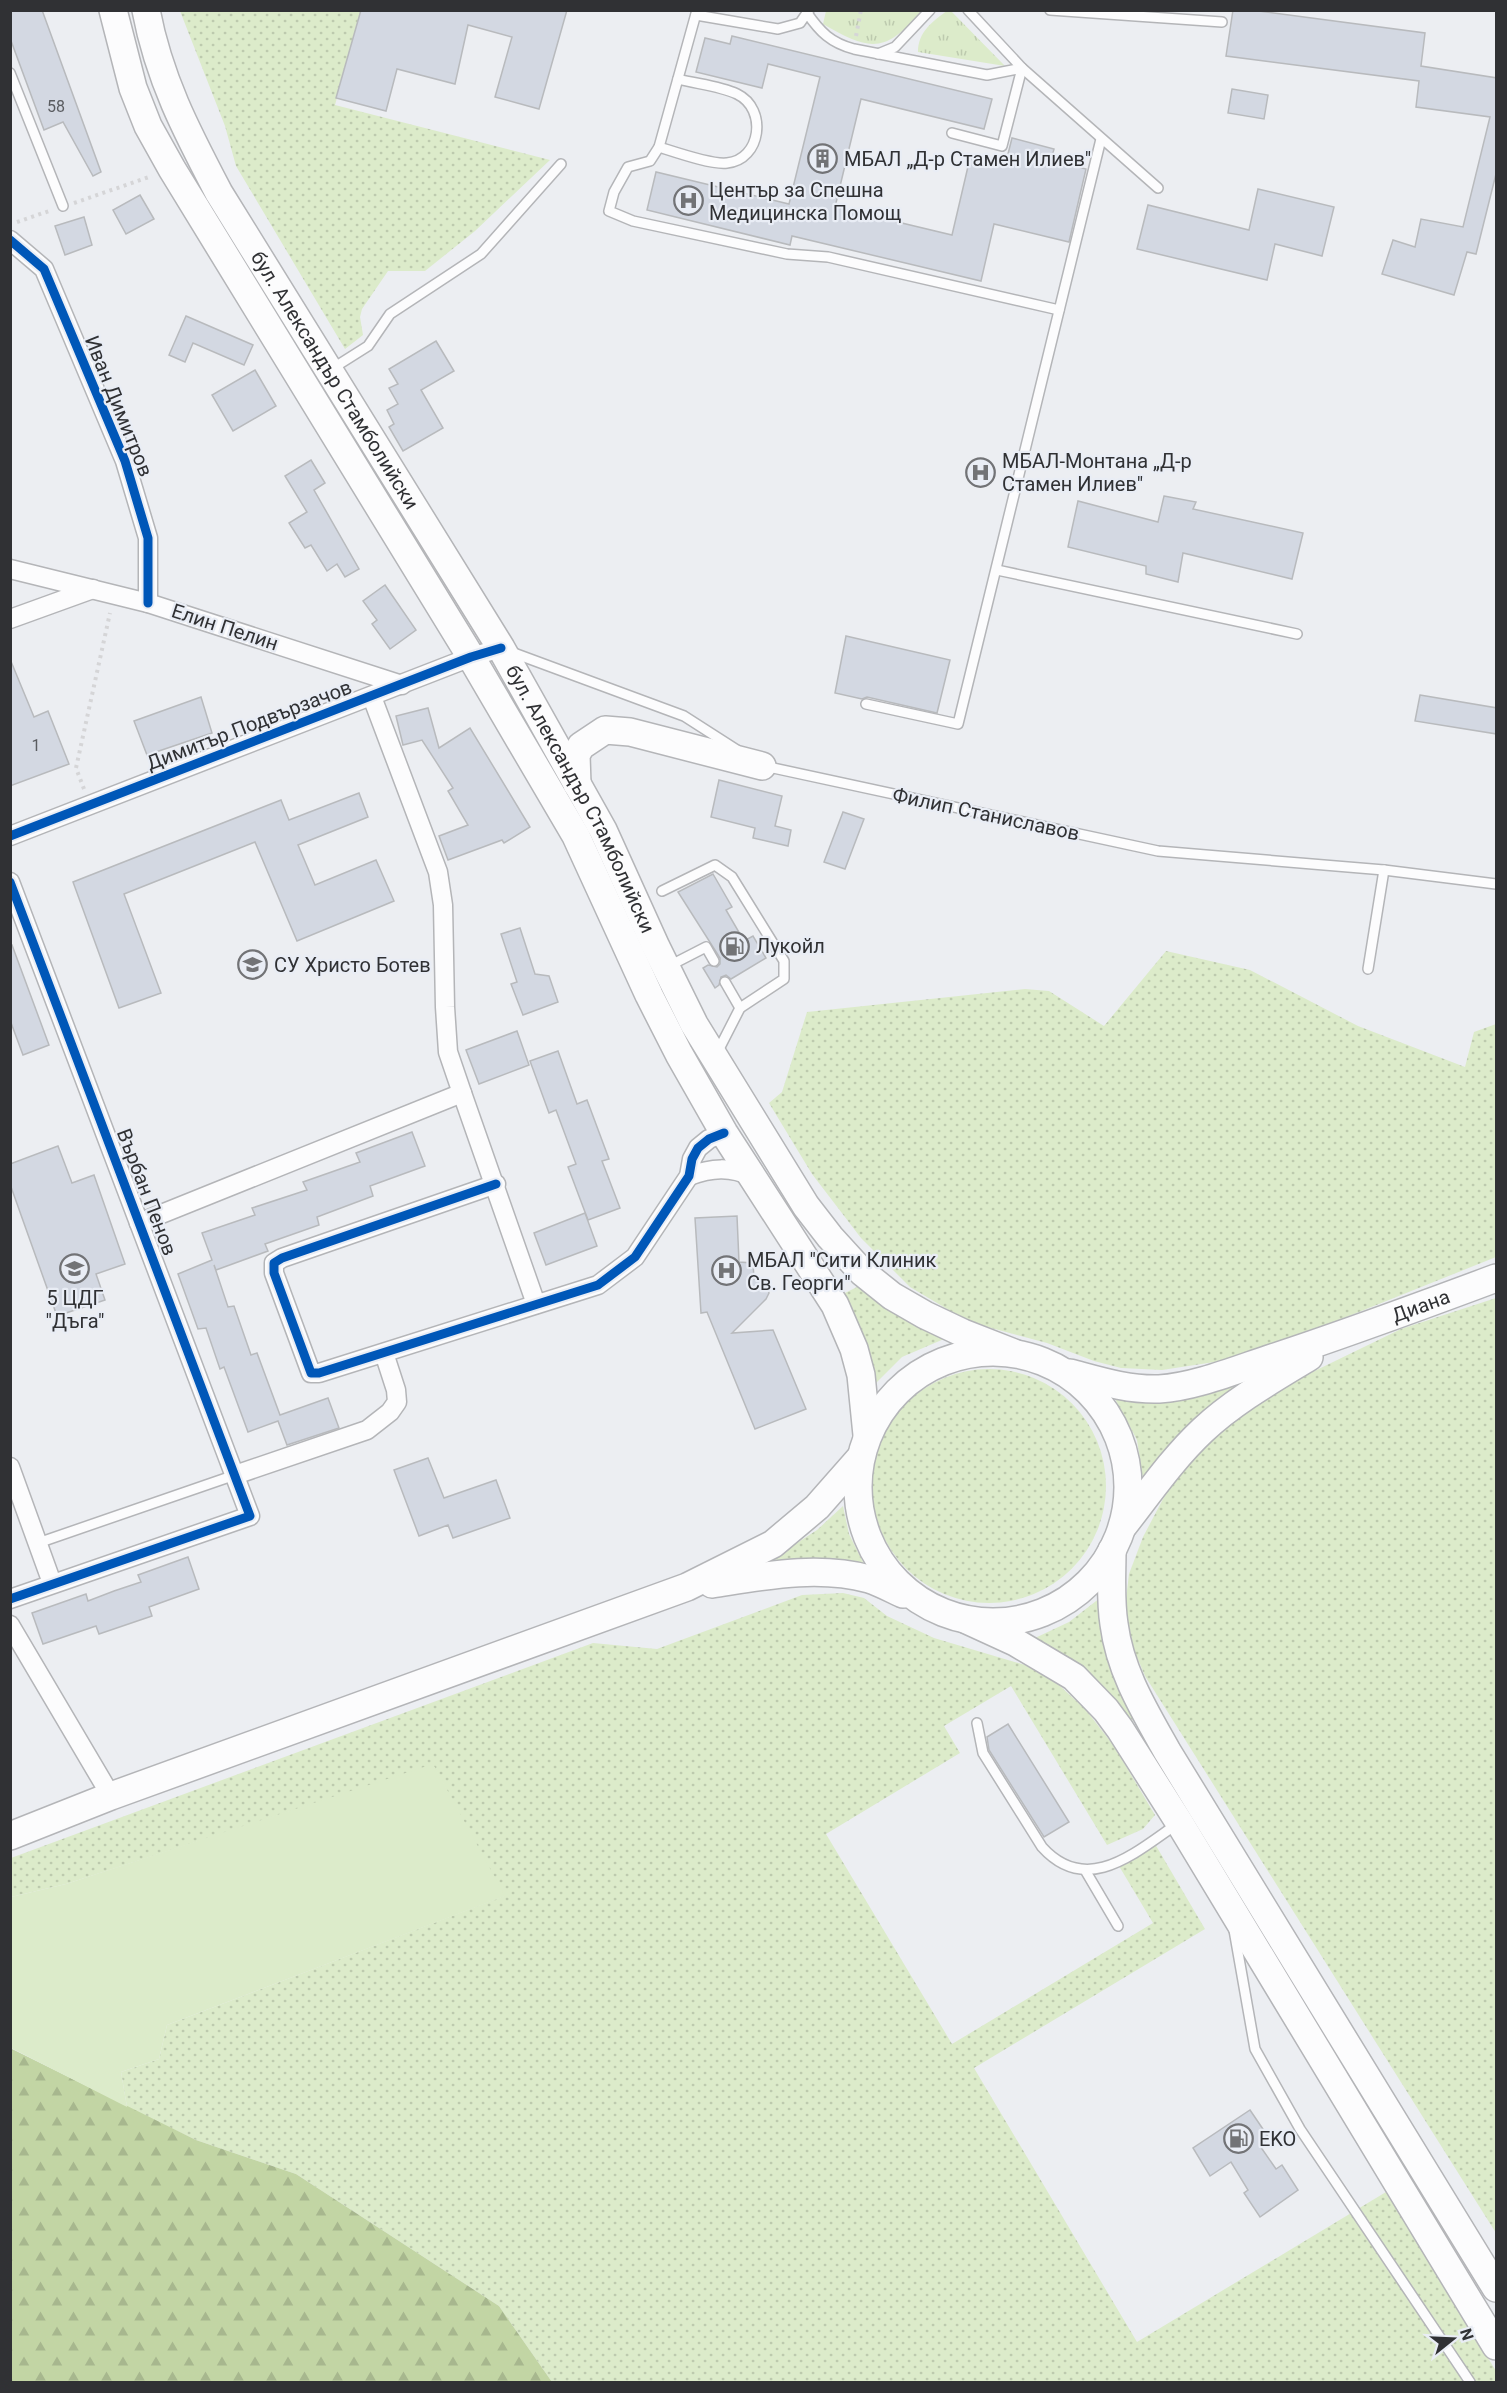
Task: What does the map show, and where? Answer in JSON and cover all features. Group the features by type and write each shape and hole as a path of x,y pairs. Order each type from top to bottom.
{"main road":[{"name":"бул. Александър Стамболийски","path":"113,10 133,88 148,126 172,169 471,657 576,836 616,920 654,974 694,1024 806,1206 862,1272 892,1296 953,1329 1014,1353"},
{"name":"бул. Александър Стамболийски","path":"146,10 163,76 179,117 219,193 501,648 603,830 654,974 679,1054 724,1133 835,1305 845,1327 861,1375 864,1446"},
{"path":"577,784 576,755 581,746 605,730 630,732 762,766"},
{"path":"724,1133 744,1142 753,1150 806,1206"},
{"name":"Диана","path":"1346,1334 1497,1278"},
{"path":"1060,1370 1117,1386 1162,1389 1241,1369 1346,1334"},
{"path":"967,1620 1014,1621 1044,1612 1072,1597 1095,1576 1117,1539 1168,1467 1204,1429 1264,1385 1346,1334"},
{"path":"923,1603 896,1582 876,1555 868,1540 861,1515 857,1490 864,1446 875,1419 897,1390 926,1369 960,1355 987,1352 1014,1353 1038,1359 1060,1370 1089,1392 1101,1407 1119,1439 1124,1457 1127,1484 1125,1511 1117,1539 1113,1622 1123,1664 1132,1688 1173,1761 1497,2288"},
{"path":"10,1836 111,1796 687,1587 772,1544 817,1507 864,1446"},
{"path":"687,1587 802,1571 845,1574 871,1580 1015,1642 1074,1677 1106,1710 1120,1729 1179,1822 1497,2346"}],"street":[{"name":"Иван Димитров","path":"10,240 44,269 124,461 148,538 148,603"},
{"name":"Елин Пелин","path":"10,569 148,603 402,685"},
{"path":"10,619 93,589"},
{"name":"Димитър Подвързачов","path":"10,836 471,657 501,648"},
{"path":"372,697 438,872 443,905 448,1052 536,1304"},
{"name":"Върбан Пенов","path":"10,882 250,1516 52,1583"},
{"path":"139,1223 462,1093"},
{"path":"496,1184 282,1258 274,1263 274,1273 312,1374 598,1284 635,1257 689,1176 692,1159 698,1148 709,1138 724,1133"},
{"path":"689,1176 703,1171 726,1169 737,1170 752,1177"},
{"path":"235,1475 367,1430 390,1412 397,1402 396,1390 384,1353"},
{"path":"10,1599 52,1583 12,1477"},
{"path":"10,1625 111,1796"}],"lane":[{"path":"878,54 895,47 930,10"},
{"path":"968,10 1022,68 1158,188"},
{"path":"1050,10 1222,22"},
{"path":"1022,68 987,75 838,45 820,31 808,12 800,23 778,29 696,13 659,147 650,161 628,167 614,192 609,211 633,222 787,254 828,257 1059,310"},
{"path":"952,133 1002,146 1022,68"},
{"path":"10,72 63,206"},
{"path":"659,147 724,164 738,161 755,142 757,127 755,114 747,101 737,94 678,79"},
{"path":"866,704 957,724 997,570 1101,140"},
{"path":"328,371 368,346 390,315 481,254 561,164"},
{"path":"997,570 1297,634"},
{"name":"Филип Станиславов","path":"501,648 684,716 762,766 1158,851 1384,870 1497,884"},
{"path":"662,891 715,865 732,877 784,962 784,979 740,1008 715,1058"},
{"path":"1368,969 1384,870"},
{"path":"654,974 706,947 714,961"},
{"path":"725,982 740,1008"},
{"path":"38,1543 235,1475"},
{"path":"977,1723 983,1753 1042,1847 1054,1860 1072,1868 1096,1870 1115,1864 1179,1822"},
{"path":"1085,1870 1118,1926"},
{"path":"1232,1910 1236,1947 1255,2049 1300,2128 1470,2382"}],"path":[{"path":"857,34 861,10"},
{"path":"10,225 172,169"},
{"path":"90,806 76,768 114,594"}],"green space":[{"path":"948,10 1005,66 918,52 923,33 931,23"},
{"path":"180,11 361,11 335,105 550,160 475,231 425,271 388,271 362,309 360,317 363,335 345,349 236,166 225,126"},
{"path":"826,11 922,11 898,35 877,44 854,40 823,24"},
{"path":"1166,951 1250,970 1358,1026 1465,1067 1474,1032 1496,1024 1496,1257 1339,1320 1221,1361 1162,1370 1121,1368 1094,1361 1047,1343 969,1322 910,1287 861,1238 812,1174 769,1103 782,1092 807,1012 1025,989 1049,991 1104,1026"},
{"path":"859,1286 888,1310 944,1339 902,1357 872,1387 868,1346 843,1294"},
{"path":"1496,1298 1496,2233 1145,1676 1134,1650 1125,1607 1129,1574 1143,1537 1163,1499 1190,1458 1236,1416 1296,1380 1401,1329"},
{"path":"989,1369 1012,1371 1034,1378 1054,1389 1072,1403 1086,1421 1097,1441 1104,1463 1106,1486 1104,1509 1097,1531 1086,1551 1072,1569 1054,1583 1034,1594 1012,1601 989,1603 966,1601 944,1594 924,1583 906,1569 892,1551 881,1531 874,1509 872,1486 874,1463 881,1441 892,1421 906,1403 924,1389 944,1378 966,1371"},
{"path":"1247,1378 1166,1448 1143,1480 1137,1440 1114,1397"},
{"path":"843,1506 849,1534 864,1564 763,1565 817,1530"},
{"path":"843,1593 864,1598 887,1616 934,1638 1025,1665 1059,1685 1086,1710 1114,1746 1155,1815 1143,1829 1107,1845 1011,1686 944,1726 960,1753 826,1834 952,2044 1153,1923 1119,1866 1155,1844 1205,1929 974,2068 1137,2342 1386,2192 1496,2371 1496,2382 552,2382 499,2306 296,2174 196,2140 127,2107 121,2072 159,2059 167,2025 504,1896 433,1765 66,1884 11,1897 11,1858 593,1643 657,1649 802,1595"},
{"path":"1100,1598 1100,1626 1108,1662 1142,1730 1085,1671 1035,1638 1069,1622"},
{"path":"433,1764 505,1896 167,2025 159,2059 121,2072 127,2107 11,2048 11,1897 66,1884"},
{"path":"10,2048 196,2140 296,2174 499,2306 552,2382 11,2382"}],"building":[{"path":"10,10 42,10 101,172 93,176 63,122 44,130 10,38"},
{"path":"361,10 567,10 539,109 495,97 512,37 468,25 455,84 397,69 386,111 336,98"},
{"path":"1233,10 1251,10 1425,33 1421,66 1497,78 1497,170 1476,254 1467,252 1454,295 1382,274 1393,240 1415,247 1421,219 1463,227 1490,117 1416,107 1419,81 1226,56"},
{"name":"МБАЛ „Д-р Стамен Илиев\"","path":"732,36 992,99 984,129 861,99 835,207 952,235 970,158 1005,166 1012,138 1054,149 1051,160 1086,169 1069,242 994,224 981,281 792,236 790,245 647,210 656,172 789,204 820,77 768,64 762,88 696,72 705,38 730,44"},
{"path":"1232,89 1268,95 1264,119 1228,113"},
{"path":"1258,189 1334,207 1322,256 1275,244 1267,280 1137,249 1148,205 1249,230"},
{"path":"140,195 154,219 126,234 113,210"},
{"path":"84,217 92,245 65,255 55,226"},
{"path":"186,316 253,345 244,365 193,343 185,362 169,355"},
{"path":"436,341 454,371 421,390 443,428 403,451 389,427 394,424 387,410 398,404 389,388 398,384 389,369"},
{"path":"255,370 276,406 233,431 212,395"},
{"path":"311,460 325,483 314,490 359,569 345,577 337,564 327,571 311,545 305,548 289,523 307,512 285,476"},
{"path":"1164,496 1196,502 1193,509 1303,533 1292,579 1183,553 1178,582 1146,574 1146,566 1068,547 1078,501 1158,522"},
{"path":"385,585 416,630 390,649 372,624 377,620 363,601"},
{"path":"846,636 950,660 937,713 867,697 862,699 835,693"},
{"path":"10,659 34,717 48,711 69,764 10,786"},
{"path":"1420,695 1497,708 1497,734 1415,721"},
{"path":"201,697 212,733 147,755 134,721"},
{"path":"428,708 439,748 470,728 530,827 504,843 502,840 448,860 439,836 468,825 448,791 453,788 422,740 403,745 396,716"},
{"path":"719,780 782,796 775,826 791,830 788,846 753,838 755,828 711,817"},
{"path":"359,793 368,817 298,845 315,885 376,860 394,901 297,941 255,842 124,894 161,993 119,1008 73,882 281,800 289,820"},
{"path":"843,812 864,819 845,869 824,862"},
{"path":"713,874 732,907 726,910 744,941 753,936 766,958 731,979 726,975 721,977 719,985 715,988 703,968 708,965 717,967 720,964 720,958 678,892"},
{"path":"520,928 535,974 549,976 558,1002 523,1015 511,984 517,982 501,934"},
{"path":"12,945 49,1045 23,1055 10,1020 10,946"},
{"path":"517,1031 529,1065 479,1084 466,1050"},
{"path":"558,1051 577,1104 587,1100 609,1159 602,1161 620,1208 588,1220 568,1167 576,1164 556,1110 549,1113 530,1061"},
{"path":"412,1132 425,1166 370,1186 373,1196 317,1217 319,1225 265,1244 268,1251 216,1270 214,1265 228,1307 234,1306 251,1355 257,1353 280,1415 328,1398 339,1428 287,1445 278,1421 248,1432 224,1367 220,1369 206,1328 198,1329 178,1274 212,1260 202,1233 255,1215 252,1208 307,1190 303,1182 360,1162 356,1153"},
{"path":"58,1146 72,1183 94,1175 125,1264 96,1274 105,1300 57,1316 10,1184 10,1164"},
{"path":"585,1213 597,1246 546,1265 534,1233"},
{"path":"737,1216 739,1262 753,1263 754,1279 765,1282 769,1293 766,1299 732,1333 773,1330 806,1409 755,1429 707,1312 701,1313 695,1218"},
{"path":"428,1458 444,1498 496,1480 510,1518 453,1538 448,1525 419,1536 394,1470"},
{"path":"188,1557 199,1589 149,1607 152,1616 99,1634 96,1626 43,1644 32,1613 86,1594 88,1601 141,1582 138,1575"},
{"path":"1008,1724 1069,1822 1044,1837 989,1750 987,1737"},
{"path":"1250,2110 1269,2138 1260,2146 1276,2169 1282,2165 1298,2190 1260,2217 1244,2193 1248,2190 1231,2162 1210,2176 1193,2148"}],"cycle path":[{"path":"10,240 44,269 125,461 148,538 148,603"},
{"path":"10,836 471,657 501,648"},
{"path":"10,882 250,1516 10,1599"},
{"path":"496,1184 282,1258 274,1263 274,1273 311,1373 319,1373 598,1285 635,1257 689,1176 692,1159 698,1148 709,1139 724,1133"}],"place":[{"name":"МБАЛ „Д-р Стамен Илиев\"","path":"823,159"},
{"name":"Център за Спешна Медицинска Помощ","path":"688,201"},
{"name":"МБАЛ-Монтана „Д-р Стамен Илиев\"","path":"981,473"},
{"name":"Лукойл","path":"735,946"},
{"name":"СУ Христо Ботев","path":"253,965"},
{"name":"5 ЦДГ \"Дъга\"","path":"75,1268"},
{"name":"МБАЛ \"Сити Клиник Св. Георги\"","path":"726,1271"},
{"name":"EKO","path":"1238,2139"}]}
